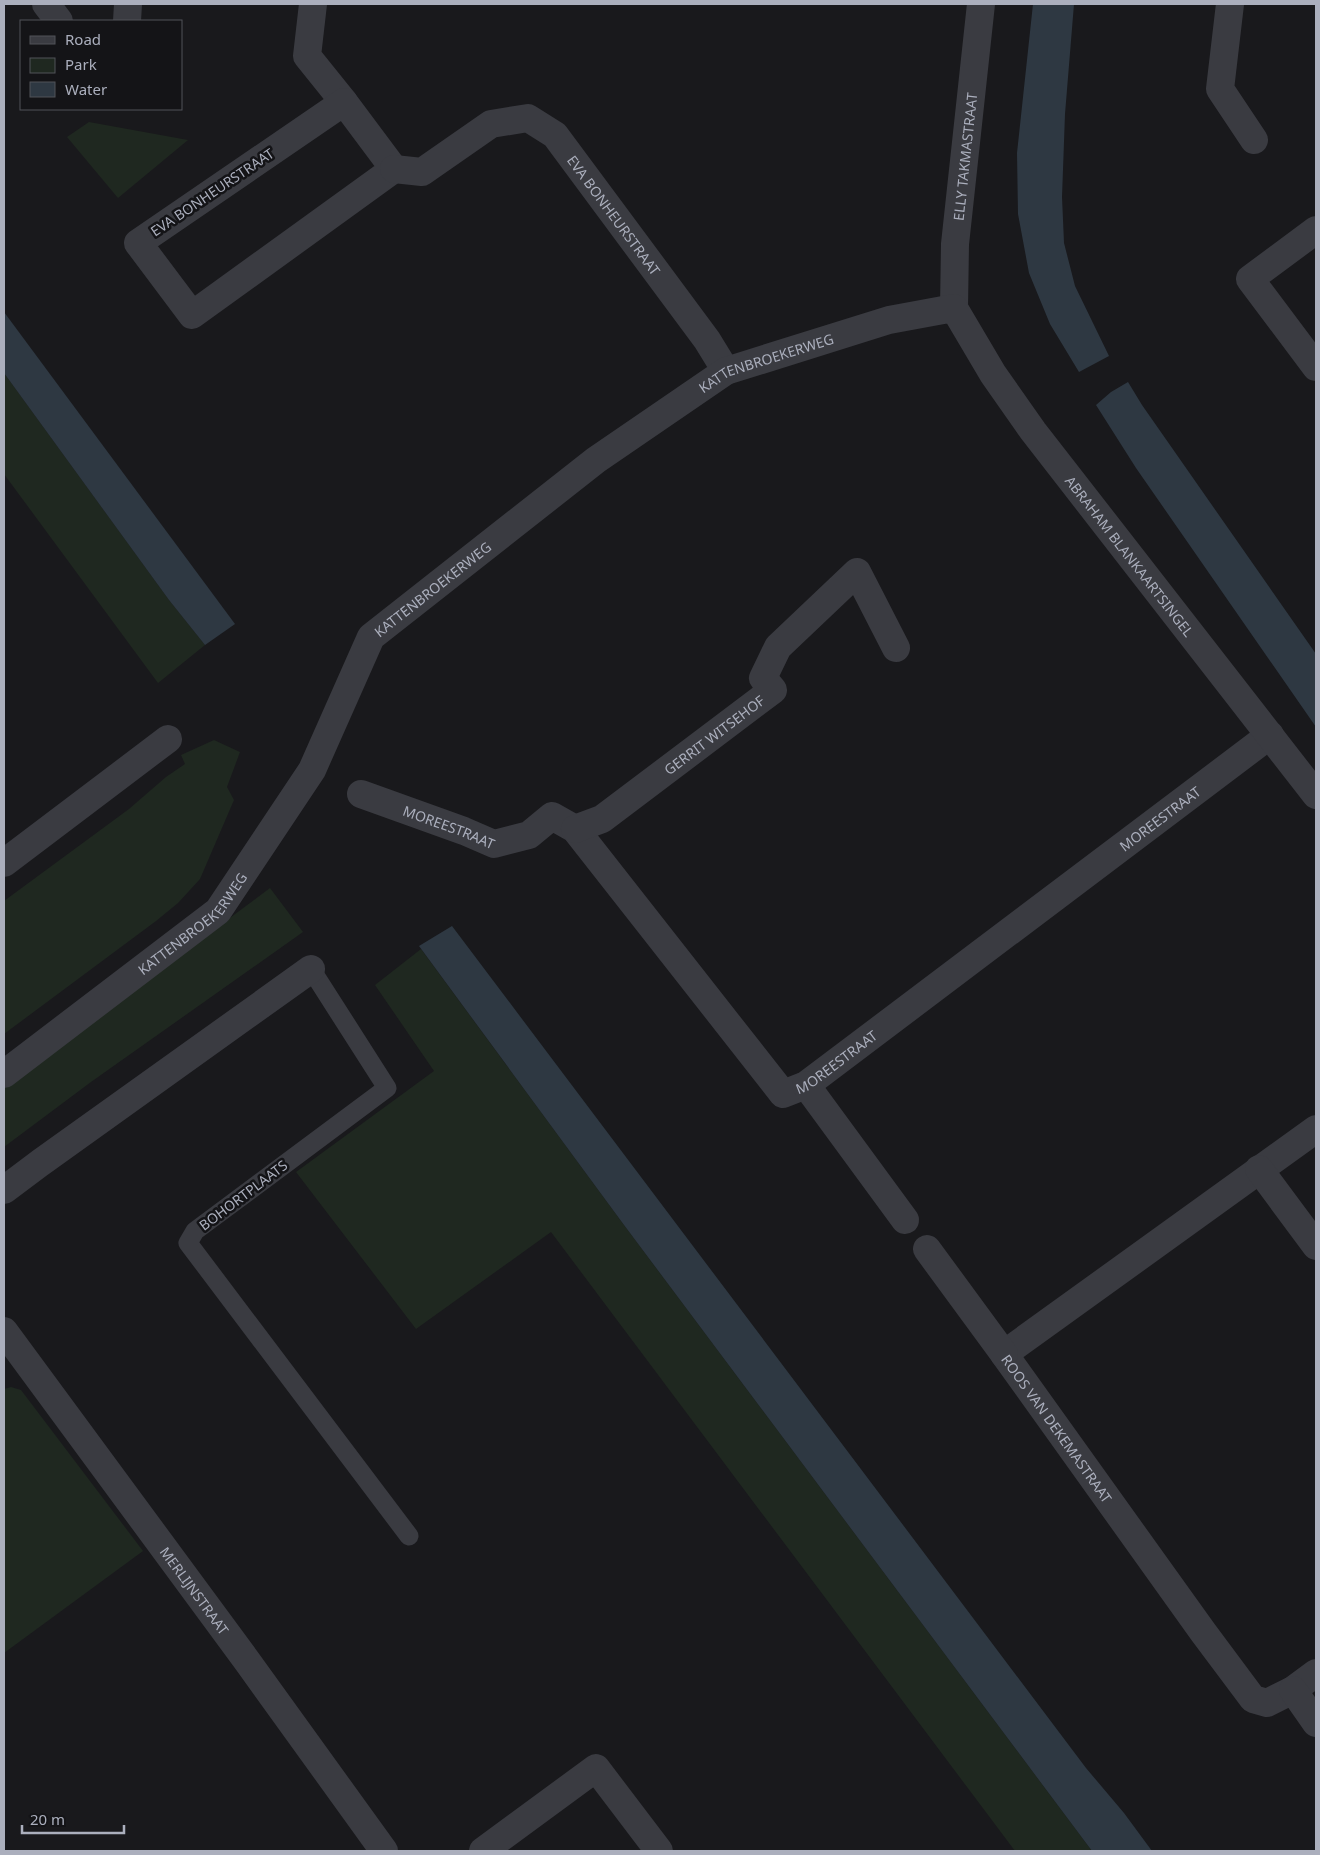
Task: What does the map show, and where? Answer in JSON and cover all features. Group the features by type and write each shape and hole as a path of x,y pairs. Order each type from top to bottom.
{"street":[{"path":"46,4 58,20"},
{"path":"127,20 128,4"},
{"path":"313,4 307,56 394,169"},
{"name":"ELLY TAKMASTRAAT","path":"954,308 956,244 981,4"},
{"path":"1230,4 1220,89 1254,140"},
{"name":"EVA BONHEURSTRAAT","path":"344,102 138,243 192,315 394,169 422,172 491,124 528,118 555,135 707,340 726,371"},
{"path":"1316,230 1250,279 1316,367"},
{"name":"KATTENBROEKERWEG","path":"4,1074 218,911 312,770 371,637 596,460 726,371 889,320 954,308"},
{"name":"ABRAHAM BLANKAARTSINGEL","path":"954,308 993,374 1033,431 1316,795"},
{"name":"GERRIT WITSEHOF","path":"575,829 602,819 773,690 763,678 778,647 857,572 896,648"},
{"name":"MOREESTRAAT","path":"361,794 464,831 494,844 530,835 552,816 575,829 783,1094 806,1085 1270,735"},
{"path":"4,863 168,739"},
{"path":"4,1190 40,1162 311,968"},
{"path":"806,1085 905,1220"},
{"name":"ROOS VAN DEKEMASTRAAT","path":"1316,1129 1004,1354 1253,1699 1268,1703 1293,1690 1316,1673"},
{"path":"1259,1169 1316,1246"},
{"path":"927,1250 1004,1354"},
{"name":"MERLIJNSTRAAT","path":"8,1347 384,1851"},
{"path":"1293,1690 1316,1723"},
{"path":"483,1851 596,1768 659,1851"}],"lane":[{"name":"BOHORTPLAATS","path":"311,968 387,1088 195,1231 188,1243 409,1536"}],"green space":[{"path":"89,122 188,140 118,198 67,137"},
{"path":"4,373 169,600 205,645 158,683 4,474"},
{"path":"214,740 240,752 227,787 234,800 200,879 178,903 156,921 4,1034 4,901 129,809 166,777 185,764 181,755"},
{"path":"270,888 303,932 91,1082 4,1147 4,1086"},
{"path":"421,949 624,1225 1092,1851 1015,1851 551,1232 416,1329 296,1172 434,1071 375,985"},
{"path":"11,1387 21,1390 143,1551 4,1653 4,1389"}],"water":[{"path":"1033,4 1074,4 1065,114 1062,197 1064,243 1075,286 1109,356 1079,372 1050,324 1029,273 1018,214 1017,153"},
{"path":"4,312 235,624 205,645 169,600 4,373"},
{"path":"1128,382 1142,405 1316,654 1316,727 1136,468 1096,405 1111,392"},
{"path":"452,926 1086,1768 1124,1813 1152,1851 1092,1851 624,1225 419,946"}]}
